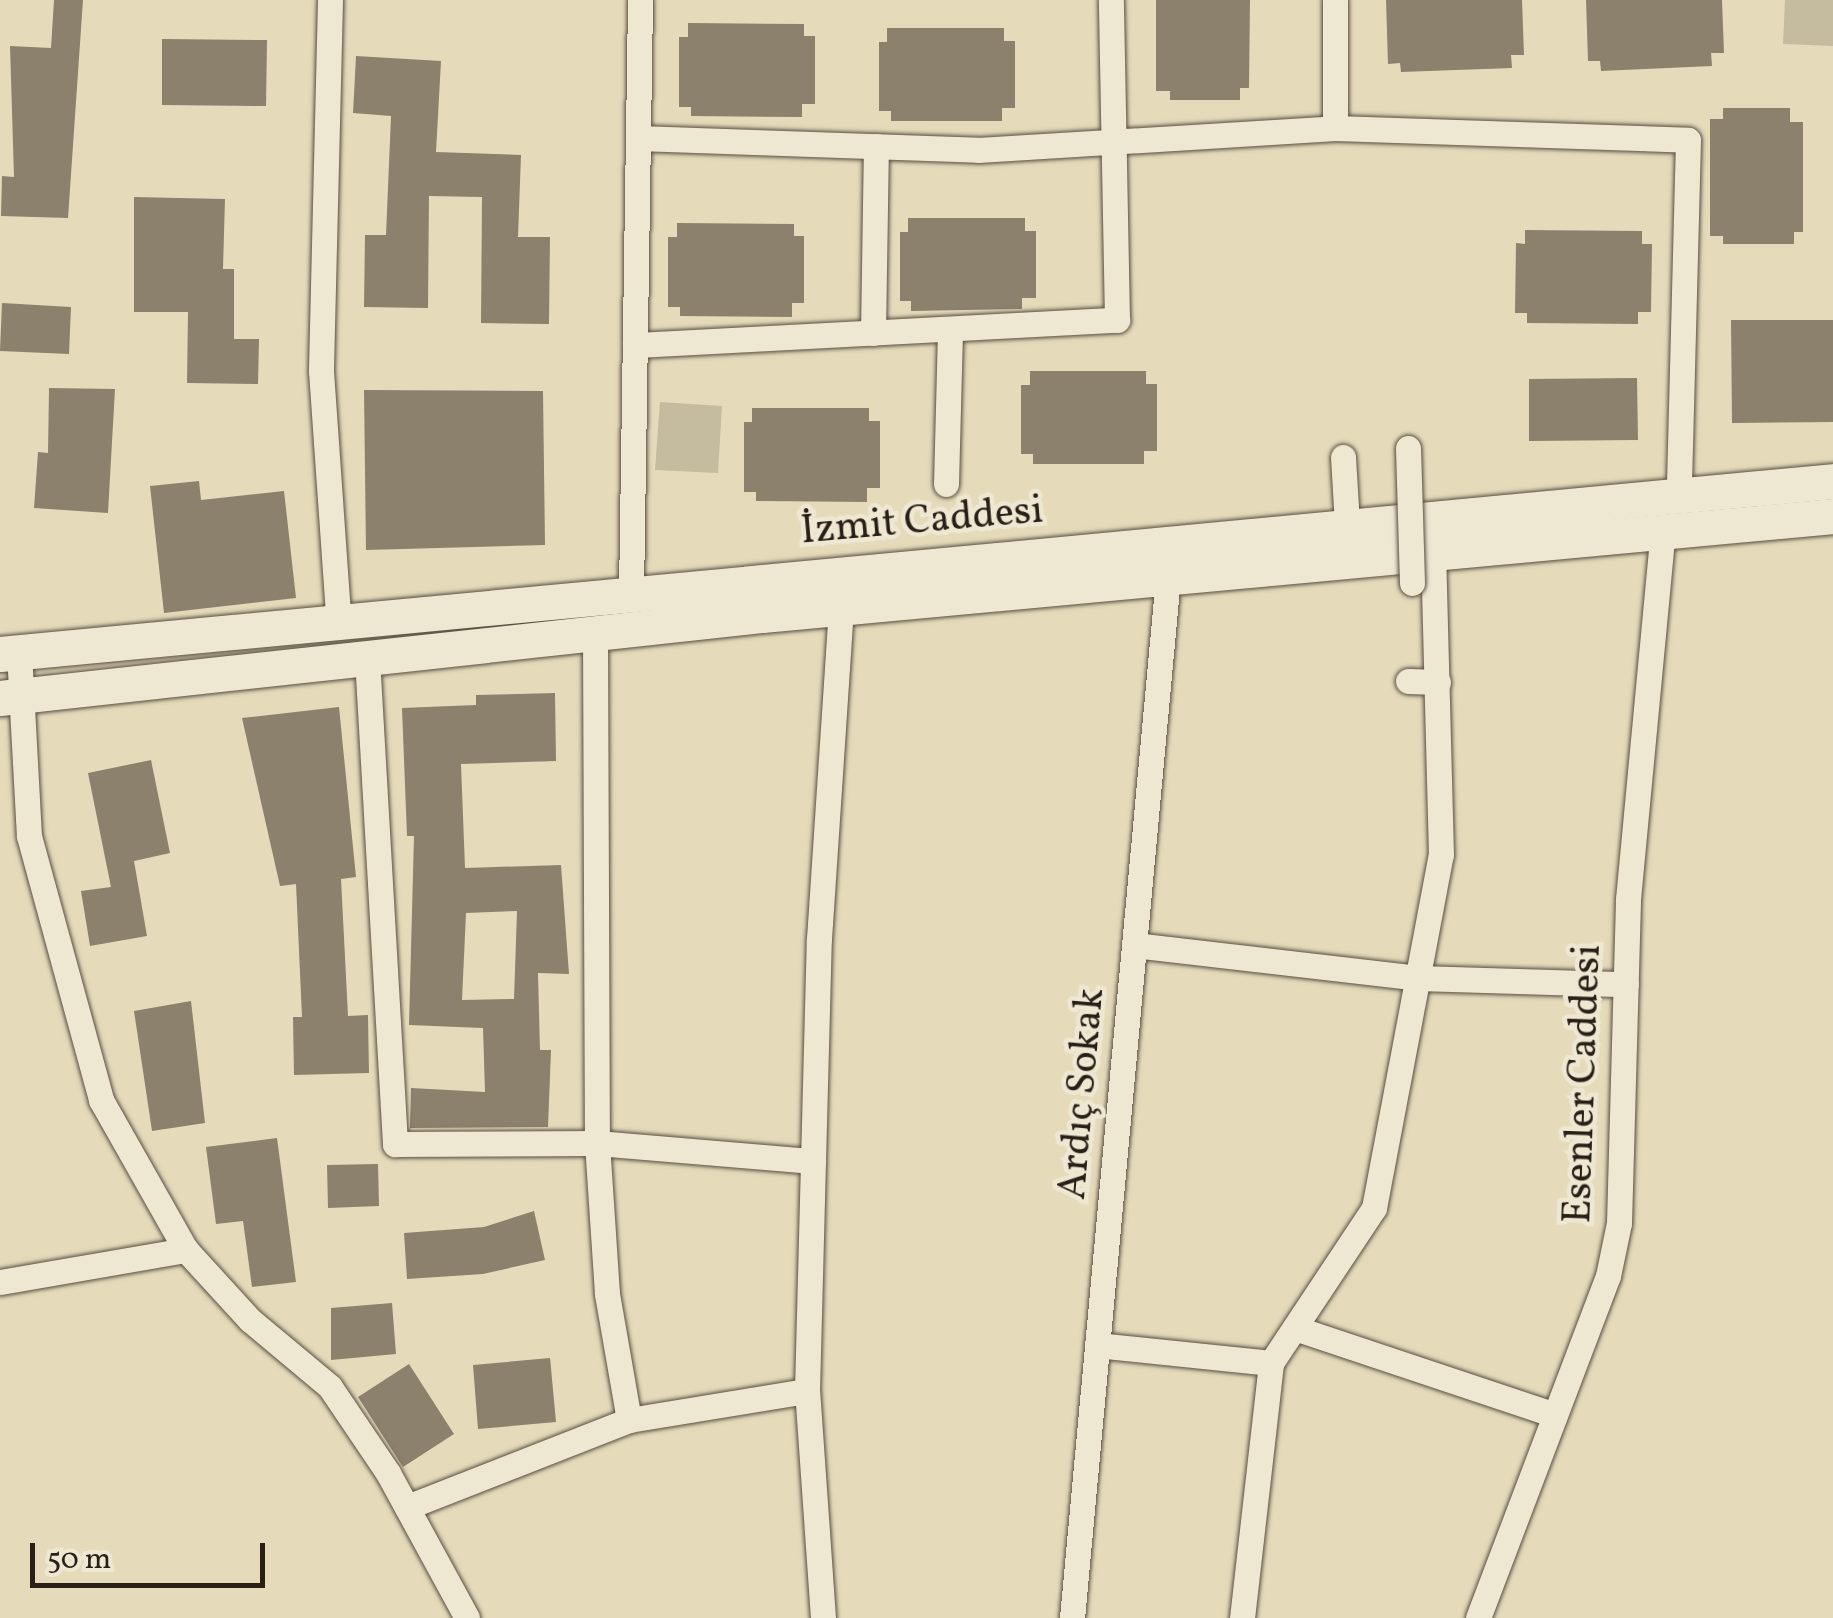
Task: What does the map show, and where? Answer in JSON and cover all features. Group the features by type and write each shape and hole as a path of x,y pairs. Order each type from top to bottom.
{"main road":[{"name":"İzmit Caddesi","path":"9,653 338,617 631,594 1833,480"},
{"name":"İzmit Caddesi","path":"11,697 841,608 1833,516"}],"street":[{"path":"330,0 321,371 338,617"},
{"path":"631,594 640,0"},
{"path":"634,345 1117,320 1111,0"},
{"path":"1335,0 1335,128"},
{"path":"638,138 978,150 1335,128 1688,140 1679,494"},
{"path":"873,333 876,146"},
{"path":"946,484 950,328"},
{"path":"1408,448 1412,582"},
{"path":"1343,457 1347,525"},
{"name":"Esenler Caddesi","path":"1478,1618 1608,1276 1619,1223 1626,984 1662,531"},
{"path":"1242,1618 1271,1363 1374,1208 1441,855 1433,553"},
{"name":"Ardıç Sokak","path":"1072,1618 1168,577"},
{"path":"824,1618 807,1391 819,939 841,608"},
{"path":"595,633 597,1143 607,1294 629,1420"},
{"path":"9,653 29,836 101,1100 186,1250 250,1320 330,1387 406,1506 468,1618"},
{"path":"367,658 395,1144 597,1143 813,1161"},
{"path":"1408,681 1438,682"},
{"path":"1134,945 1418,978 1626,984"},
{"path":"0,1282 186,1250"},
{"path":"1295,1328 1555,1415"},
{"path":"1097,1345 1271,1363"},
{"path":"406,1506 629,1420 807,1391"}],"shaded area":[{"path":"1785,0 1833,0 1833,46 1783,44"},
{"path":"660,402 722,406 718,473 655,470"}],"building":[{"path":"54,0 83,0 68,218 1,216 2,176 14,177 10,46 51,48"},
{"path":"1156,0 1250,0 1249,88 1240,88 1240,100 1170,100 1170,91 1156,91"},
{"path":"1386,0 1522,0 1524,55 1511,55 1512,68 1401,72 1400,63 1388,64"},
{"path":"1586,0 1722,0 1724,53 1711,53 1712,66 1601,71 1600,61 1588,61"},
{"path":"688,23 804,24 804,36 815,36 815,104 802,104 802,117 691,116 691,107 679,107 679,37 688,37"},
{"path":"887,28 1004,28 1004,41 1015,41 1015,108 1002,108 1002,121 891,121 891,111 879,111 879,42 887,42"},
{"path":"162,39 267,40 266,106 162,105"},
{"path":"356,56 441,61 436,152 521,155 518,237 550,237 549,324 481,323 482,197 429,196 428,308 364,307 365,235 386,235 391,116 353,113"},
{"path":"1723,108 1790,108 1790,122 1803,122 1803,232 1794,232 1794,244 1723,244 1723,236 1710,236 1710,119 1723,119"},
{"path":"134,197 225,199 223,269 234,269 234,339 259,339 258,384 187,383 188,312 134,312"},
{"path":"908,218 1025,218 1025,231 1036,231 1036,298 1022,298 1022,309 911,311 911,301 900,301 900,232 908,232"},
{"path":"677,223 794,224 794,236 804,236 804,303 792,303 792,317 680,316 680,307 668,307 668,237 677,237"},
{"path":"1525,230 1642,231 1642,244 1652,244 1651,312 1638,312 1638,324 1527,323 1527,313 1515,313 1516,243 1525,244"},
{"path":"2,303 71,307 69,354 0,351"},
{"path":"1731,320 1833,320 1833,422 1732,423"},
{"path":"1030,371 1146,371 1146,384 1157,384 1157,451 1144,451 1144,464 1033,464 1033,454 1021,454 1021,385 1030,385"},
{"path":"1637,378 1638,440 1529,441 1529,379"},
{"path":"49,388 115,389 108,513 34,508 38,452 48,453"},
{"path":"364,390 543,391 545,545 366,550"},
{"path":"752,408 869,408 869,421 880,421 880,488 867,488 867,502 756,501 756,492 744,492 744,422 752,422"},
{"path":"199,481 201,500 284,491 296,598 164,613 150,486"},
{"path":"555,693 556,761 461,764 465,868 561,865 569,974 538,973 540,1050 551,1050 548,1127 410,1128 411,1088 485,1092 483,1028 409,1025 414,836 407,836 402,708 476,705 476,695","holes":["517,911 514,999 462,1000 466,913"]},
{"path":"339,707 356,877 341,879 348,1016 368,1015 369,1073 294,1075 293,1017 302,1017 296,884 280,886 242,718"},
{"path":"151,760 170,853 134,861 147,936 90,946 81,891 111,887 88,773"},
{"path":"191,1001 205,1123 152,1131 134,1011"},
{"path":"277,1138 296,1282 252,1287 243,1221 216,1224 206,1147"},
{"path":"378,1164 379,1206 328,1208 327,1165"},
{"path":"534,1211 545,1260 483,1274 407,1279 404,1233 484,1227"},
{"path":"392,1303 396,1354 331,1360 331,1308"},
{"path":"550,1358 556,1422 478,1429 473,1365"},
{"path":"409,1364 454,1434 403,1467 358,1397"}]}
